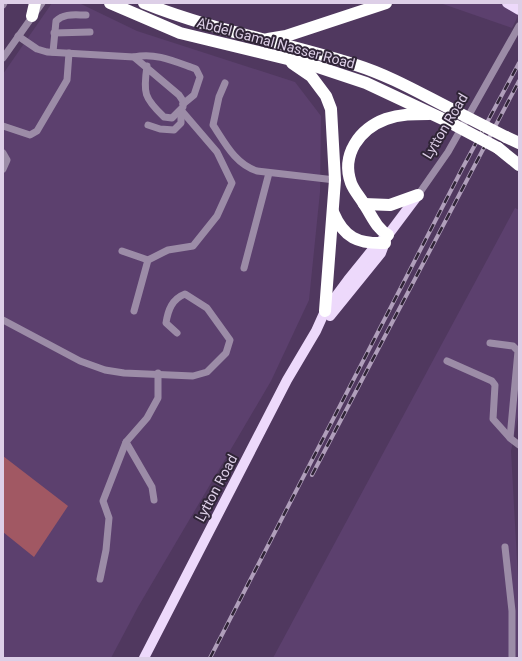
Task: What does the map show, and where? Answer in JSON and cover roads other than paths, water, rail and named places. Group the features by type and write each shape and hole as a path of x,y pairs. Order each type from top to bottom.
{"highway":[{"path":"32,16 35,3"},
{"name":"Abdel Gamal Nasser Road","path":"110,3 180,33 207,41 284,58 366,83 447,121 501,149"},
{"name":"Abdel Gamal Nasser Road","path":"144,3 196,22 358,65 388,77 519,143"},
{"path":"265,40 286,36 386,3"},
{"path":"284,58 311,76 326,96 331,109 335,180 325,311"},
{"path":"333,212 339,225 350,236 363,242 384,241 378,227 352,184 348,173 349,156 356,140 364,132 386,119 410,114 432,114"},
{"path":"501,149 519,165"},
{"path":"364,204 390,205 418,195"}],"main road":[{"path":"507,3 519,10"},
{"name":"Abdel Gamal Nasser Road","path":"501,149 519,158"},
{"name":"Lytton Road","path":"144,658 287,380 316,331 325,311 384,241 418,195"},
{"name":"Lytton Road","path":"316,331 380,253 384,241"}],"street":[{"path":"3,58 42,3"},
{"path":"53,52 55,25 60,18 70,15 86,15"},
{"name":"Lytton Road","path":"418,195 448,152 519,26"},
{"path":"54,33 90,32"},
{"path":"18,36 37,49 53,52 134,57 143,55 161,57 196,69 200,77 194,95 172,118 167,118 151,104 144,88 147,66"},
{"path":"3,126 30,135 37,131 67,80 69,52"},
{"path":"122,251 148,260 168,250 193,246 217,216 232,183 217,152 182,107 178,95 147,66 134,57"},
{"path":"225,84 219,97 213,125 227,147 245,167 257,172 335,180"},
{"path":"148,125 160,129 174,130 181,123 182,107"},
{"path":"3,153 7,160 3,169"},
{"path":"244,268 269,173"},
{"path":"134,311 148,260"},
{"path":"3,320 80,360 105,370 130,373 158,373 193,376 207,372 226,353 230,340 207,308 185,294 179,296 172,303 167,313 166,323 177,333"},
{"path":"490,343 513,346 518,351 510,438"},
{"path":"447,361 492,381 495,385 493,419 519,446"},
{"path":"100,579 106,550 109,518 103,501 126,442 147,418 158,398 158,373"},
{"path":"126,442 152,487 154,500"},
{"path":"505,547 512,611 512,658"}],"railway":[{"path":"210,658 462,169 519,63"},
{"path":"312,475 519,81"}]}
